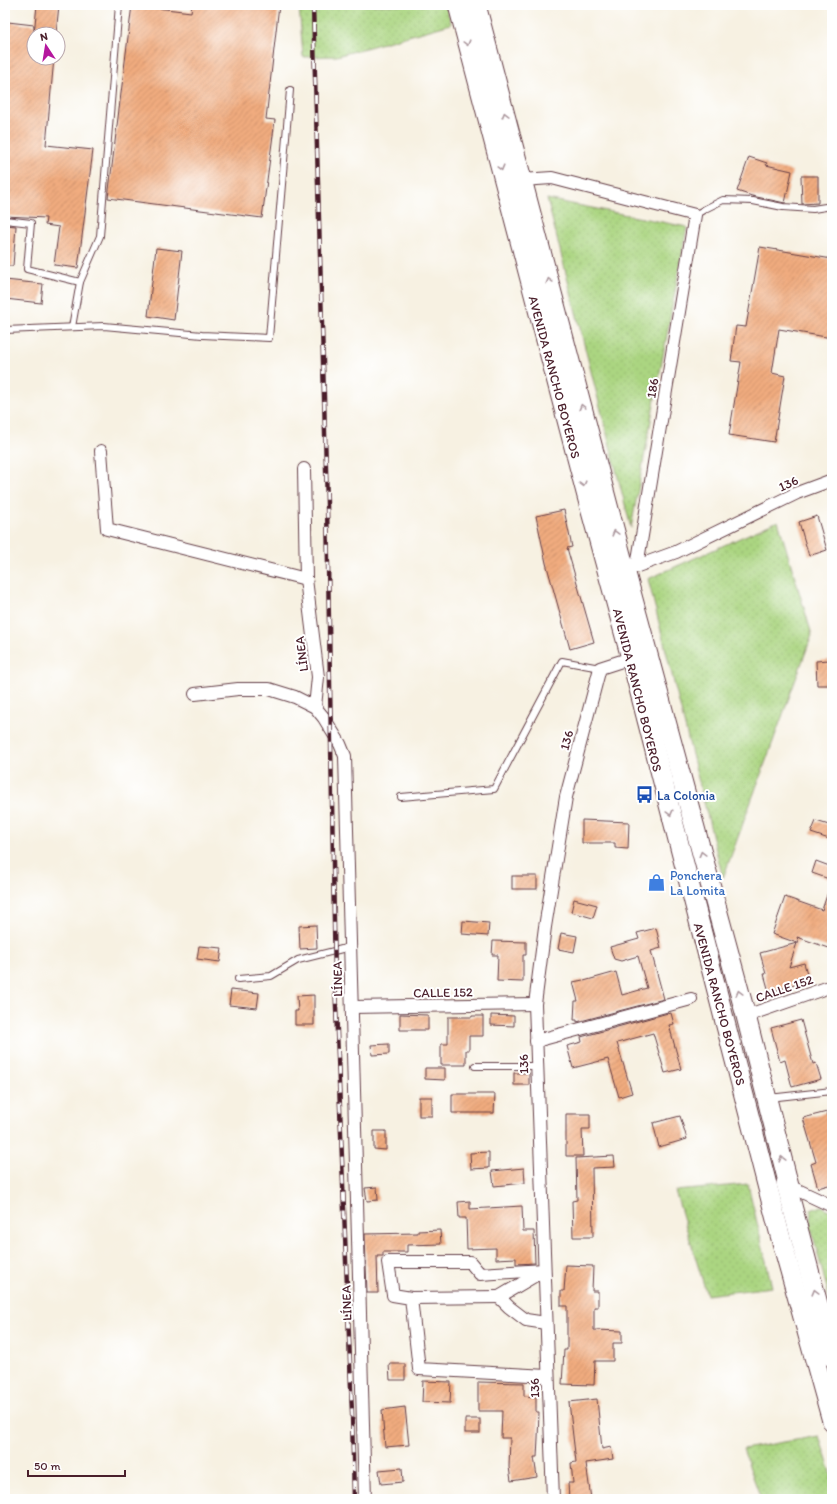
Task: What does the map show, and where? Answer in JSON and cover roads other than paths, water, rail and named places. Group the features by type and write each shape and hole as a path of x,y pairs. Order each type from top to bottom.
{"highway":[{"name":"AVENIDA RANCHO BOYEROS","path":"458,5 631,658 646,722 780,1235 832,1421"},
{"name":"AVENIDA RANCHO BOYEROS","path":"476,5 522,180 631,568 789,1186"},
{"name":"AVENIDA RANCHO BOYEROS","path":"789,1186 786,1183 832,1357"}],"street":[{"path":"522,180 552,178 695,215"},
{"name":"186","path":"631,568 695,215"},
{"path":"101,452 107,529 306,579"},
{"name":"LÍNEA","path":"304,468 306,579 318,677 315,707 324,718 345,756 365,1499"},
{"name":"136","path":"631,568 676,552 797,493 832,480"},
{"path":"600,668 631,658"},
{"name":"136","path":"553,1499 535,1004 545,927 566,797 600,668"},
{"path":"195,694 238,689 269,689 295,697 315,707"},
{"name":"CALLE 152","path":"746,1016 832,986"},
{"path":"536,1041 691,999"},
{"name":"CALLE 152","path":"352,1007 535,1004"},
{"path":"789,1186 832,1206"},
{"path":"388,1262 470,1262 480,1274 544,1270 499,1297 411,1298 393,1296 388,1262"},
{"path":"499,1297 526,1320 546,1323"},
{"path":"411,1298 420,1369 548,1376"}],"lane":[{"path":"72,327 80,282 100,236 119,5"},
{"path":"5,330 104,326 269,338 290,90"},
{"path":"695,215 705,208 723,200 753,201 812,209 832,206"},
{"path":"5,220 31,223 27,269 80,282"},
{"path":"401,797 494,789 562,661 600,668"},
{"path":"238,979 271,976 298,960 350,947"},
{"path":"475,1066 537,1066"},
{"path":"766,1098 832,1091"}],"railway":[{"path":"313,5 327,504 335,981 354,1499"}],"place":[{"name":"La Colonia","path":"644,795"},
{"name":"Ponchera La Lomita","path":"657,882"}]}
